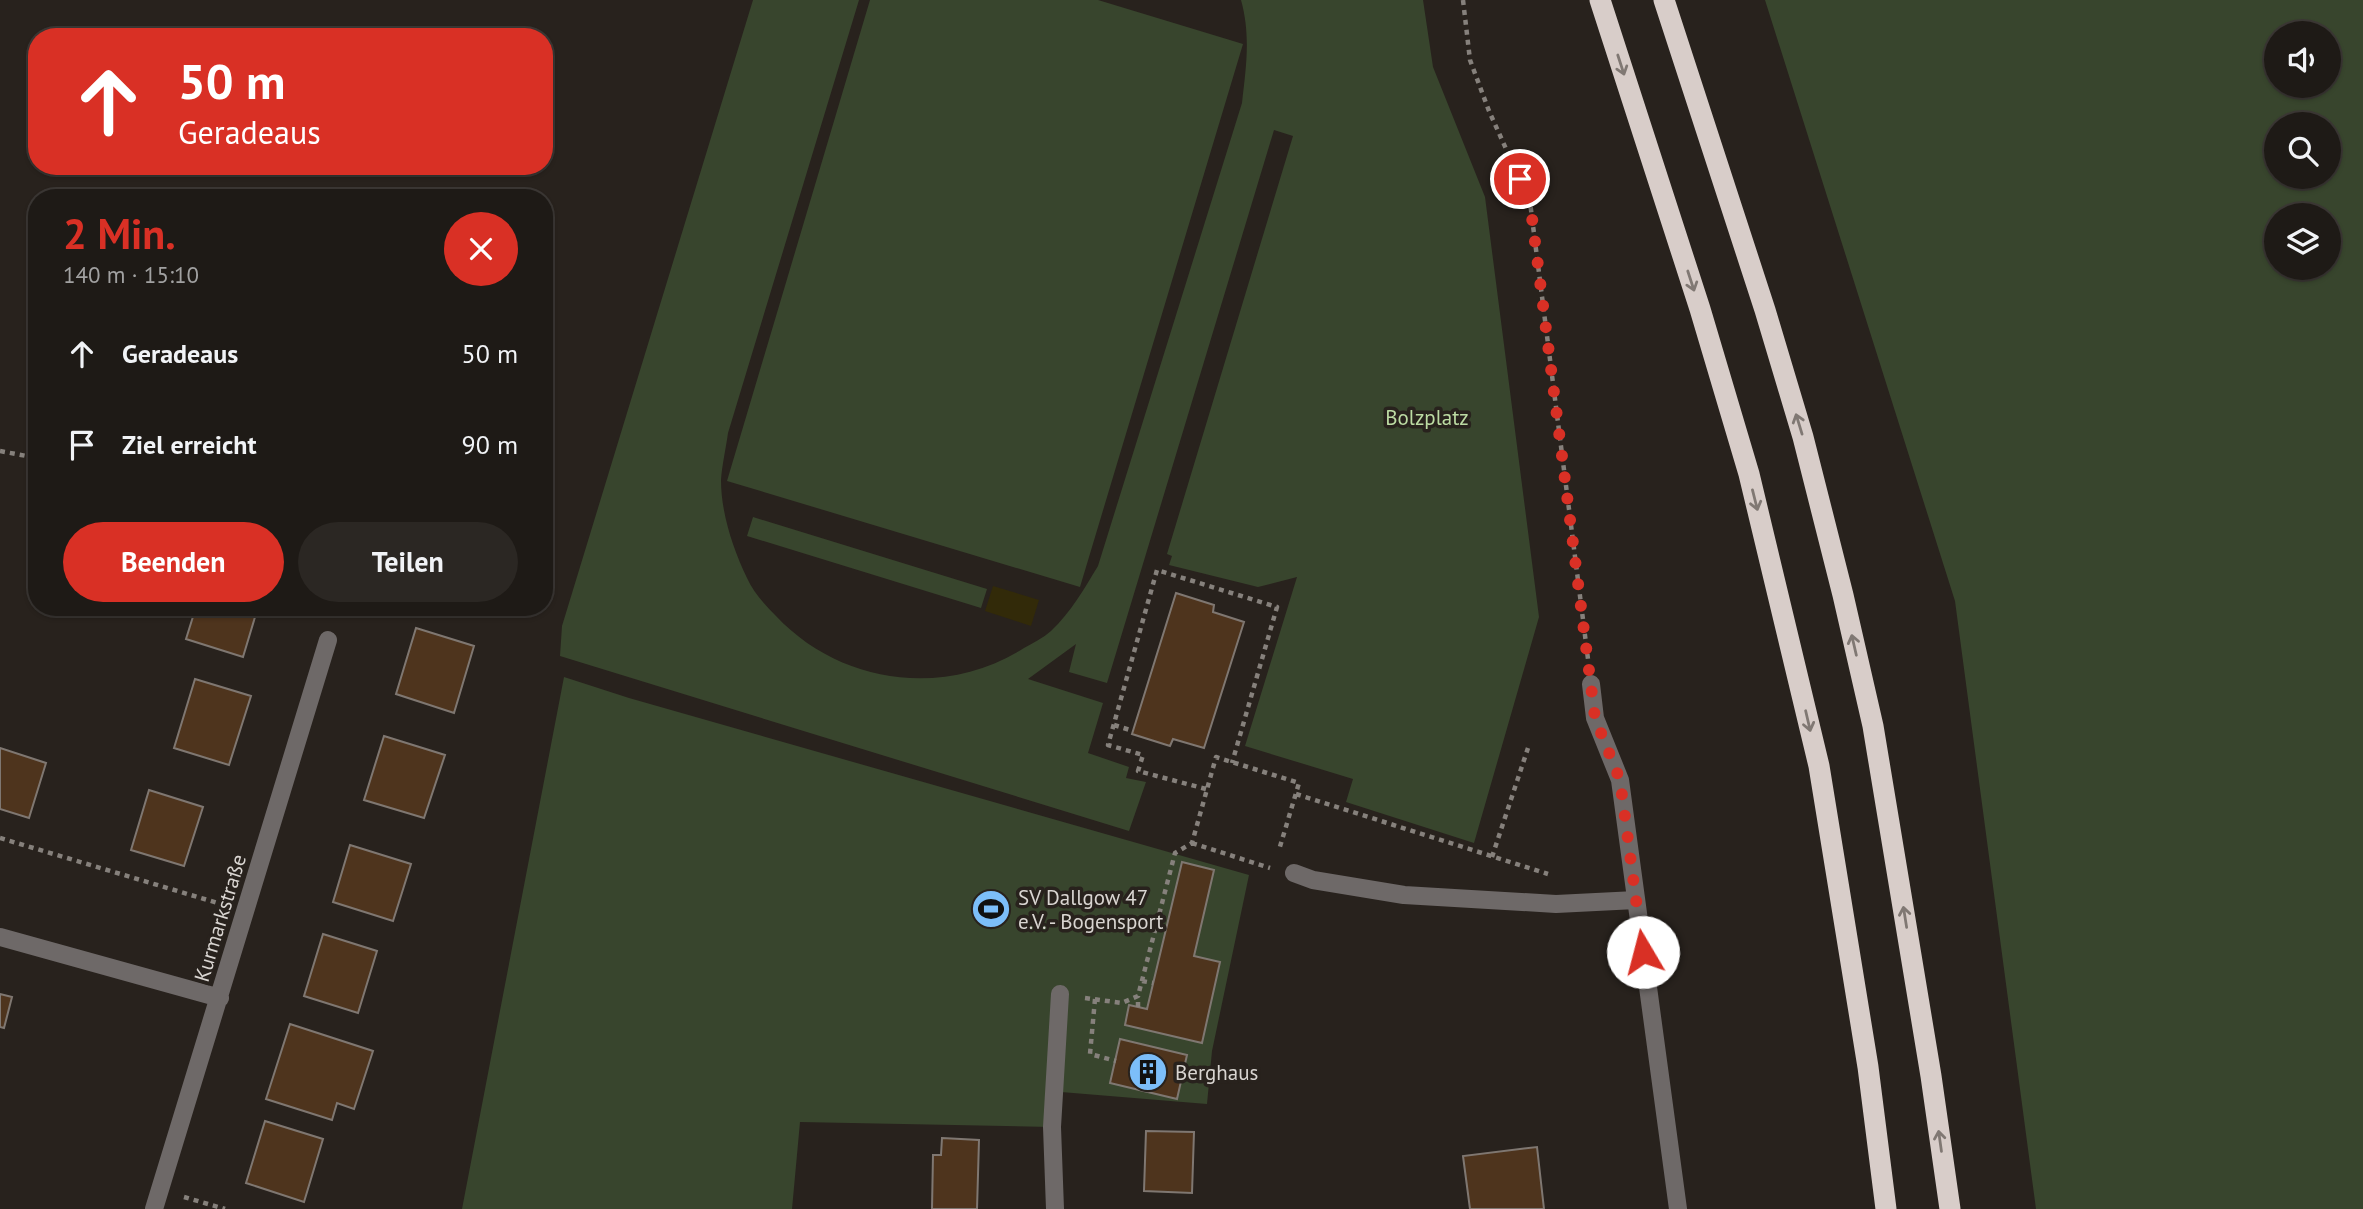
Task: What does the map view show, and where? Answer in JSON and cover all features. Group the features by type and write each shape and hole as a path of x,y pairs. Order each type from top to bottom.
{"highway":[{"path":"1600,0 1700,309 1749,474 1819,766 1868,1067 1886,1209"},
{"path":"1664,0 1765,310 1803,437 1846,608 1873,726 1929,1062 1950,1209"}],"street":[{"name":"Kurmarkstraße","path":"154,1209 328,640"},
{"path":"1591,684 1595,718 1620,780 1678,1209"},
{"path":"1294,873 1314,880 1404,895 1556,904 1636,900"},
{"path":"0,937 219,998"},
{"path":"1055,1209 1052,1127 1060,994"}],"path":[{"path":"1463,0 1471,60 1489,111 1530,202 1591,684"},
{"path":"0,452 28,457"},
{"path":"1206,789 1138,771 1143,755 1108,745 1157,570 1277,607 1233,763"},
{"path":"1114,725 1133,731"},
{"path":"1492,857 1528,748"},
{"path":"1138,1007 1138,996 1175,853 1192,843 1216,757 1299,783 1277,856"},
{"path":"1296,794 1548,874 1556,904"},
{"path":"0,838 245,911"},
{"path":"1192,843 1273,869"},
{"path":"1142,981 1153,983"},
{"path":"1060,994 1122,1003 1138,996"},
{"path":"1095,999 1090,1054 1116,1060"},
{"path":"160,1190 225,1209"}],"green space":[{"name":"Bolzplatz","path":"753,0 859,0 728,433 721,480 729,530 737,555 753,588 772,612 802,639 831,657 862,669 894,677 927,678 960,674 993,664 1041,638 1065,616 1098,566 1242,103 1247,39 1241,0 1423,0 1433,67 1485,197 1539,617 1474,843 1346,802 1353,779 1245,746 1297,577 1258,587 1169,565 1172,556 1167,554 1293,136 1274,130 1107,683 1069,672 1076,644 1028,679 1103,703 1088,753 1129,767 1126,778 1146,782 1129,831 560,656 562,626"},
{"path":"870,0 1098,0 1243,44 1080,587 727,481"},
{"path":"1765,0 2363,0 2363,1209 2036,1209 1955,601"},
{"path":"753,517 987,589 981,608 747,536"},
{"path":"564,677 629,698 1249,875 1212,1051 1207,1104 1061,1092 1052,1127 800,1122 792,1209 462,1209"}],"sand":[{"path":"993,586 1039,600 1031,626 985,611"}],"building":[{"path":"1176,593 1214,605 1213,612 1244,622 1204,748 1173,739 1170,746 1132,734"},
{"path":"193,616 255,616 243,657 186,639"},
{"path":"416,628 474,646 454,713 396,694"},
{"path":"195,679 251,696 229,765 174,748"},
{"path":"384,736 445,755 424,818 364,800"},
{"path":"0,748 46,763 29,818 0,809"},
{"path":"149,790 203,807 184,866 131,850"},
{"path":"350,845 411,864 393,921 333,902"},
{"path":"1182,862 1214,870 1194,956 1220,962 1202,1043 1125,1025 1129,1005 1147,1009"},
{"path":"323,934 377,951 358,1013 304,996"},
{"path":"0,994 12,997 4,1028 0,1027"},
{"path":"290,1024 373,1051 354,1109 337,1103 332,1120 266,1099"},
{"name":"Berghaus","path":"1120,1039 1187,1055 1177,1099 1110,1083"},
{"path":"265,1121 323,1139 304,1202 246,1183"},
{"path":"1146,1131 1194,1132 1192,1193 1144,1191"},
{"path":"942,1138 979,1140 977,1209 932,1209 933,1155 941,1155"},
{"path":"1537,1147 1544,1209 1470,1209 1463,1156"}],"place":[{"name":"SV Dallgow 47 e.V. - Bogensport","path":"991,909"},
{"name":"Berghaus","path":"1148,1072"}],"route":[{"path":"1520,179 1530,202 1595,718 1620,780 1643,952"}]}
